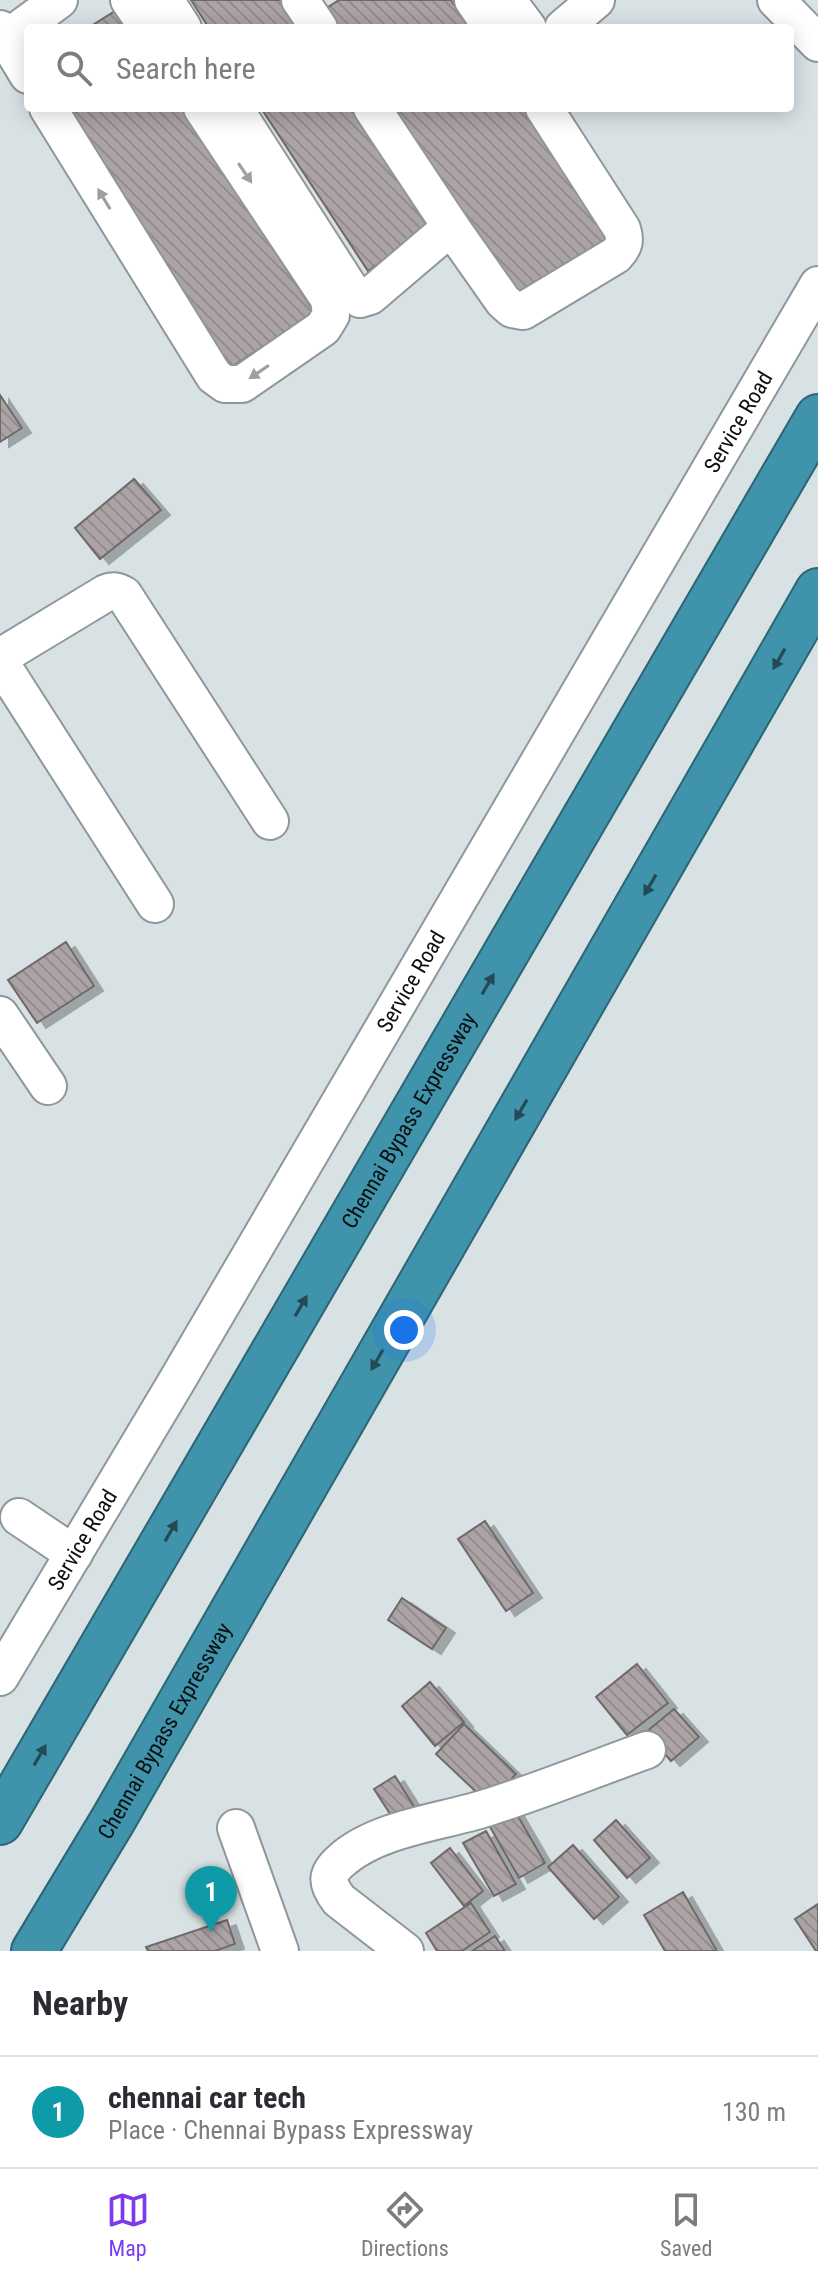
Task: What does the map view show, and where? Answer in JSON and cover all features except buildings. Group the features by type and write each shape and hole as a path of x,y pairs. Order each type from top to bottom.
{"highway":[{"name":"Chennai Bypass Expressway","path":"0,1822 818,417"},
{"name":"Chennai Bypass Expressway","path":"34,1951 129,1792 818,591"}],"street":[{"path":"24,68 3,34 59,0"},
{"path":"129,0 145,24"},
{"path":"165,0 180,24"},
{"path":"300,0 316,24"},
{"path":"473,0 489,24"},
{"path":"507,0 525,24"},
{"path":"568,24 596,0"},
{"path":"776,0 818,43"},
{"path":"50,112 214,376 225,384 242,384 323,328 331,315 329,299 205,112"},
{"path":"237,112 352,292 360,299 370,296 451,227"},
{"path":"375,112 503,301 512,309 523,311 616,255 626,239 547,112"},
{"name":"Service Road","path":"0,1677 818,285"},
{"path":"155,904 0,660 106,593 119,592 124,595 270,821"},
{"path":"0,1015 48,1086"},
{"path":"19,1517 74,1554"},
{"path":"405,1951 339,1900 332,1890 330,1877 344,1858 390,1835 487,1808 647,1750"},
{"path":"236,1828 280,1951"}],"place":[{"name":"chennai car tech","path":"211,1932"}]}
